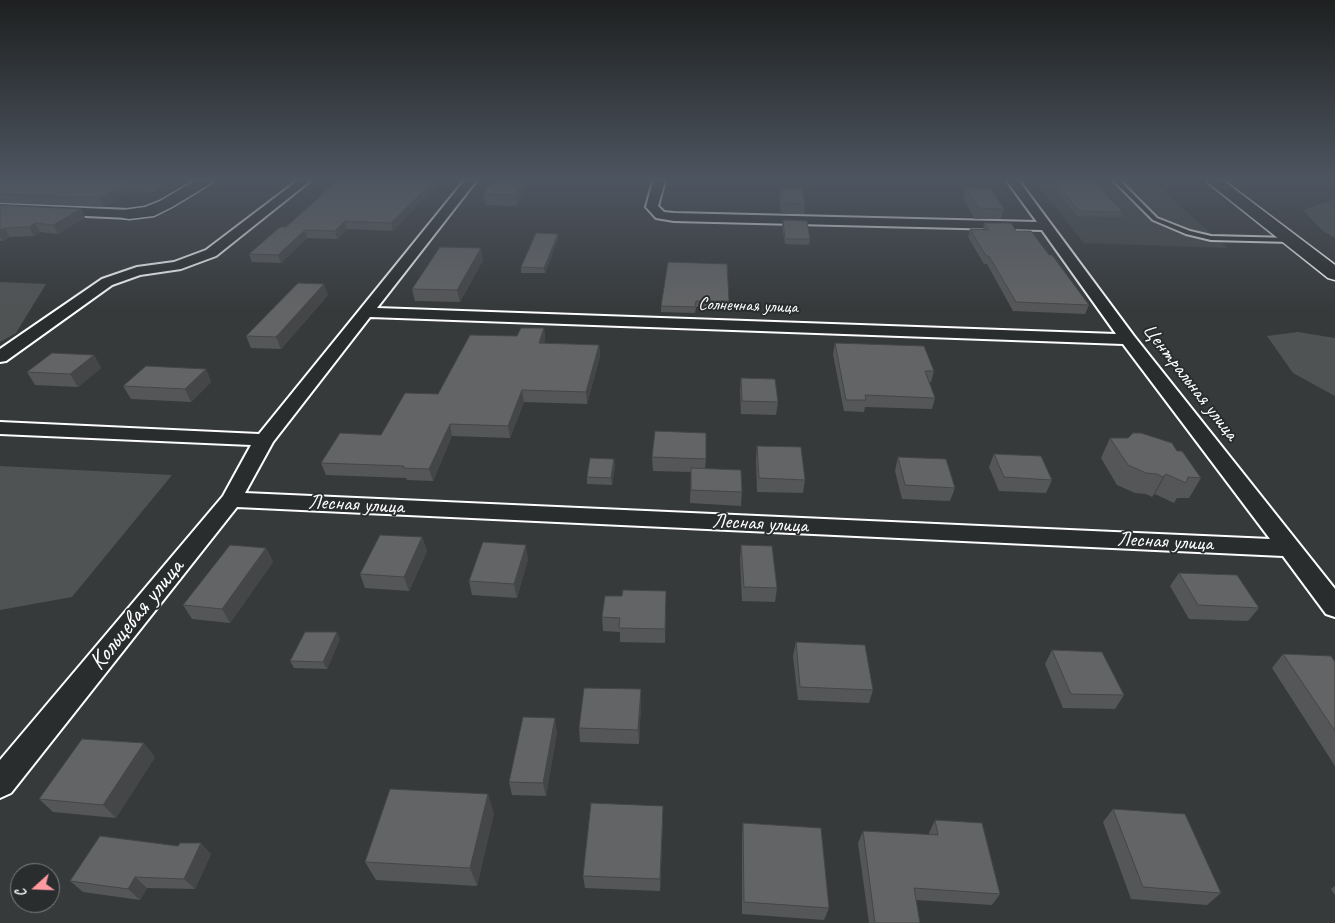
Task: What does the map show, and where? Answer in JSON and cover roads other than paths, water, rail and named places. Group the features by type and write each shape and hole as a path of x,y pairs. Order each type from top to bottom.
{"main road":[{"path":"1270,224 1335,274"}],"street":[{"path":"0,357 107,282 138,271 176,266 211,253 248,224"},
{"name":"Кольцевая улица","path":"0,783 231,500 264,440 436,224"},
{"path":"966,224 1045,226"},
{"name":"Центральная улица","path":"1045,226 1128,339 1335,607"},
{"name":"Солнечная улица","path":"368,312 1128,339"},
{"path":"0,428 264,440"},
{"name":"Лесная улица","path":"231,500 1290,548"}],"lane":[{"path":"1168,224 1188,233 1211,238 1291,240"}]}
